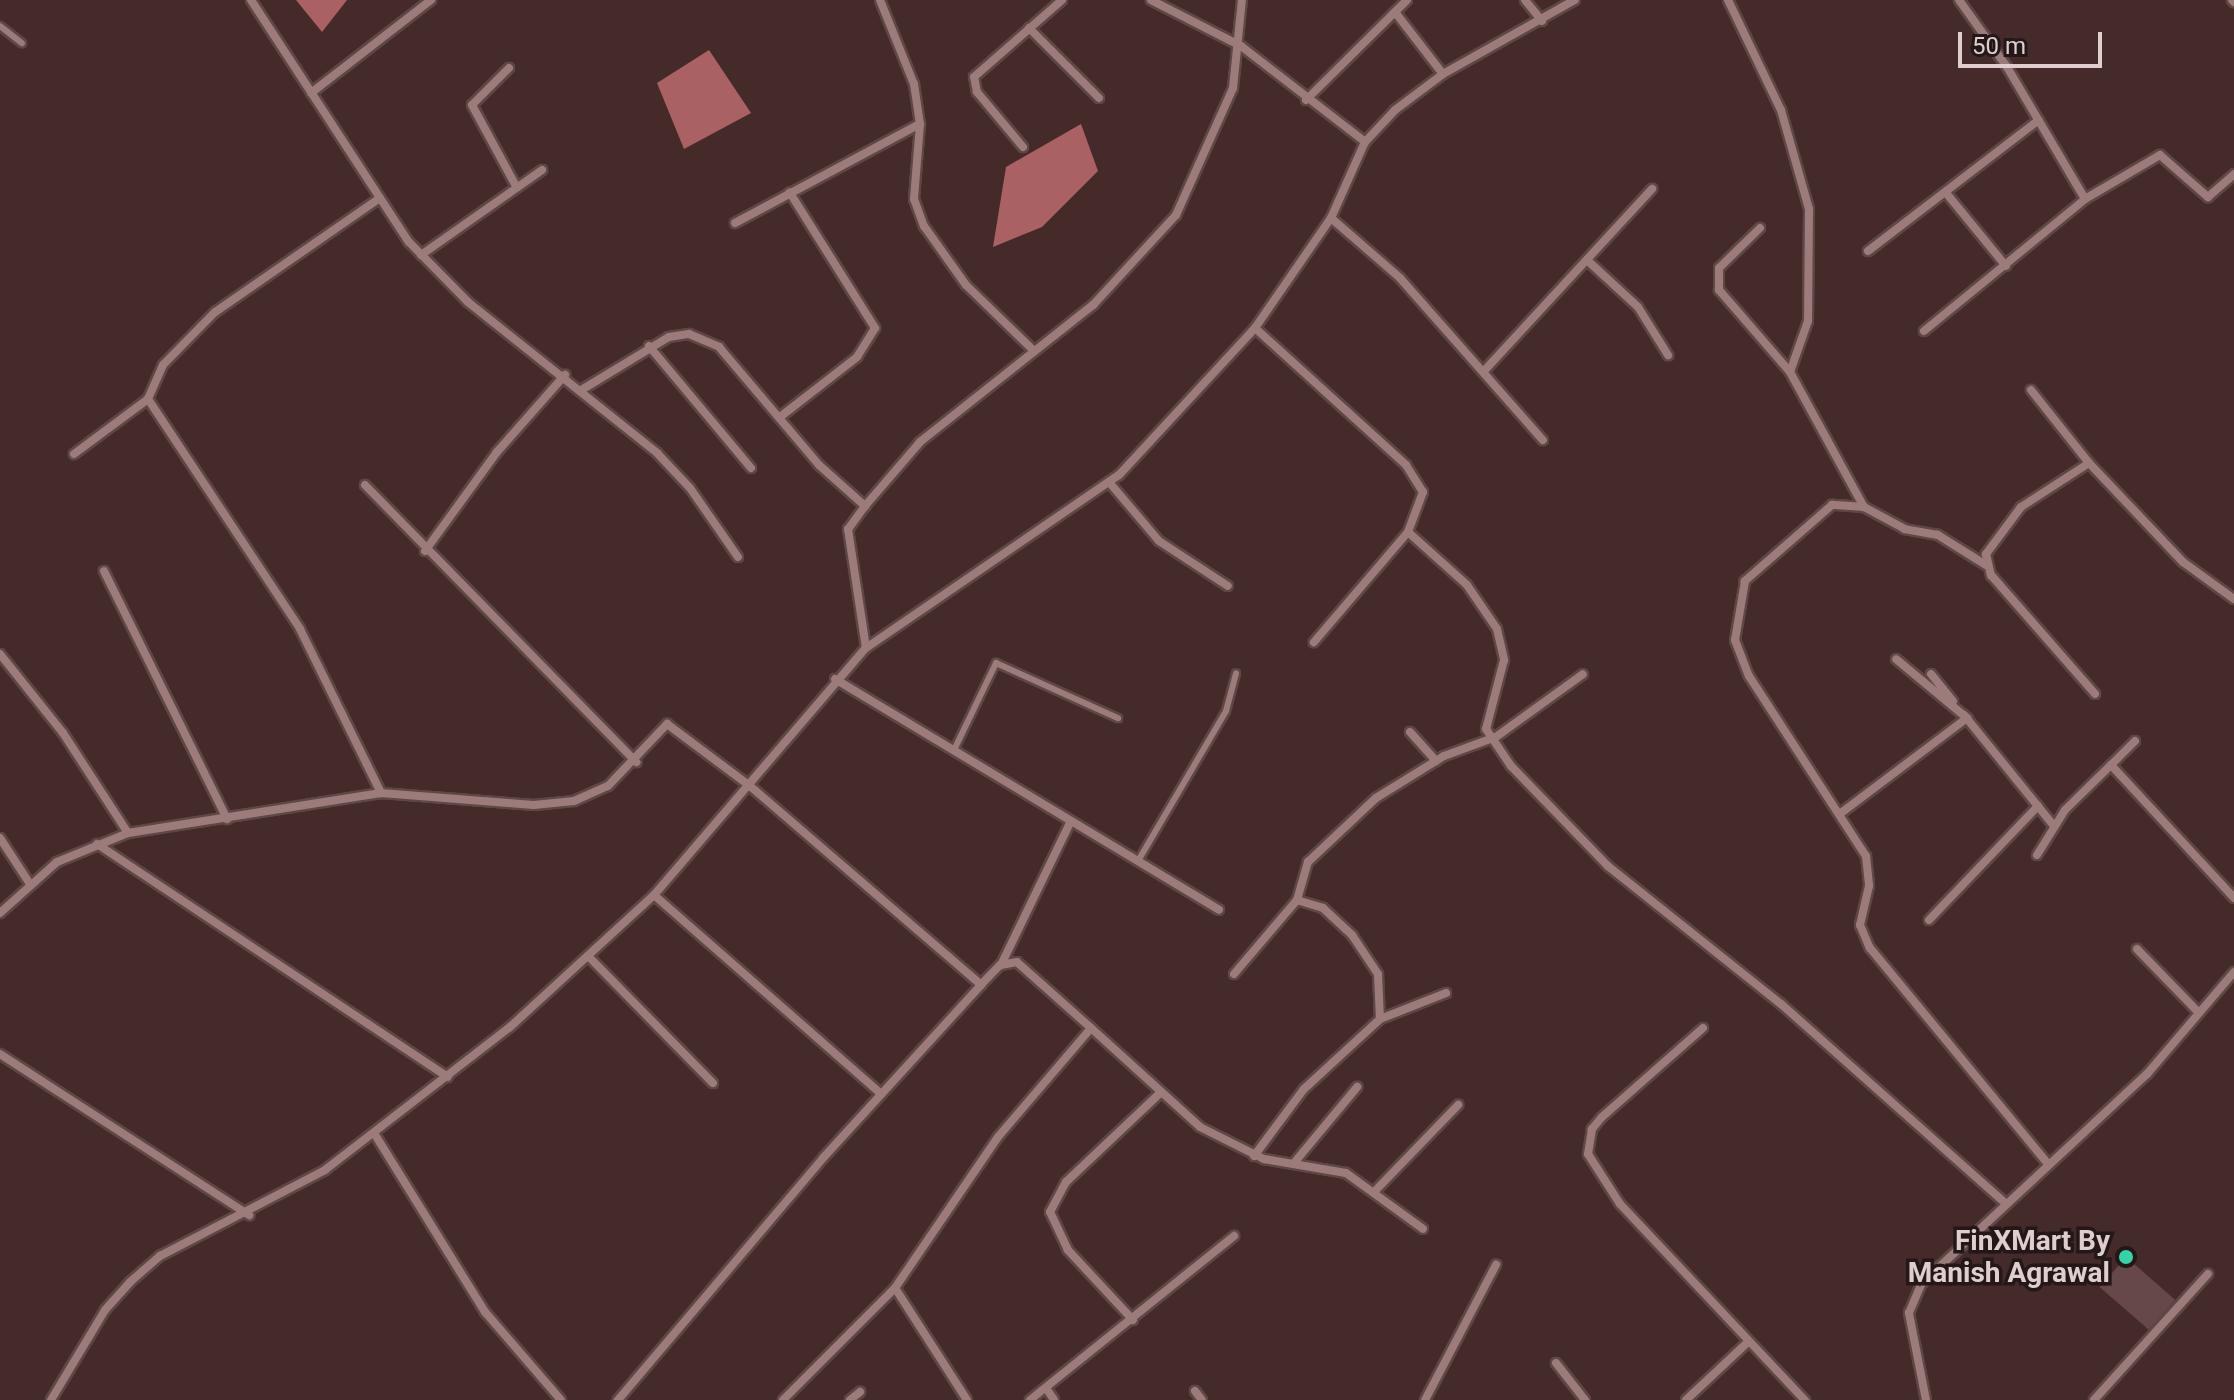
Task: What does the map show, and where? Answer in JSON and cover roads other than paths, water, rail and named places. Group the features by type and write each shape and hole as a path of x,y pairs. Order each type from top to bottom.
{"street":[{"path":"251,0 377,200 421,255 468,302 583,389 690,488 738,557"},
{"path":"311,93 431,0"},
{"path":"880,0 914,84 920,124 914,199 924,226 966,285 1034,351"},
{"path":"1023,147 973,83 980,69 1062,0"},
{"path":"1151,0 1241,46 1306,100 1365,142"},
{"path":"866,648 848,529 920,442 1093,305 1176,215 1233,88 1241,46 1242,0"},
{"path":"1306,100 1407,0"},
{"path":"1525,0 1542,21"},
{"path":"51,1400 98,1321 130,1282 160,1256 249,1215 374,1133 448,1077 591,959 654,895 750,786 835,679 866,648 1109,482 1255,328 1331,218 1365,142 1443,74 1575,0"},
{"path":"1728,0 1781,110 1809,209 1808,321 1790,372"},
{"path":"1959,0 2039,120 2085,199"},
{"path":"1395,12 1443,74"},
{"path":"1029,28 1099,98"},
{"path":"509,68 472,105 517,188"},
{"path":"1868,251 1947,194 2039,120"},
{"path":"735,223 920,124"},
{"path":"1924,331 2085,199 2160,155 2208,197 2234,174"},
{"path":"421,255 542,170"},
{"path":"1484,371 1652,189"},
{"path":"780,417 857,357 875,328 790,193"},
{"path":"1947,194 2006,266"},
{"path":"74,454 148,399 163,365 215,312 377,200"},
{"path":"1331,218 1400,278 1543,440"},
{"path":"1760,228 1719,268 1719,290 1790,372 1864,507"},
{"path":"1587,260 1638,307 1668,355"},
{"path":"1255,328 1416,478 1423,504 1408,532 1314,642"},
{"path":"583,389 649,346 689,334 705,338 780,417 819,465 865,506"},
{"path":"649,346 751,468"},
{"path":"425,551 497,452 565,375"},
{"path":"2031,390 2089,463 2183,562 2234,599"},
{"path":"148,399 300,629 381,793"},
{"path":"1986,565 1991,542 2021,507 2089,463"},
{"path":"1109,482 1159,541 1228,586"},
{"path":"365,485 425,551 636,762"},
{"path":"2048,1164 1870,948 1860,915 1869,870 1841,813 1749,676 1735,640 1745,581 1832,505 1864,507 1905,529 1938,535 1986,565 2095,694"},
{"path":"1408,532 1467,585 1497,629 1504,660 1486,718 1490,739 1608,866 1781,1004 2004,1202"},
{"path":"104,571 227,819"},
{"path":"0,654 63,733 128,833"},
{"path":"1896,659 1967,718"},
{"path":"1234,974 1297,900 1308,862 1376,798 1436,761 1490,739 1583,674"},
{"path":"1931,674 2053,825"},
{"path":"835,679 1219,910"},
{"path":"1841,813 1967,718"},
{"path":"0,913 57,862 128,833 381,793 534,805 574,801 608,786 636,762 667,724 750,786 981,985"},
{"path":"1410,732 1436,761"},
{"path":"2037,855 2053,825 2135,741"},
{"path":"2111,765 2234,898"},
{"path":"1929,920 2038,806"},
{"path":"618,1400 881,1094 1000,965 1071,821"},
{"path":"0,838 30,884"},
{"path":"97,844 448,1077"},
{"path":"654,895 881,1094"},
{"path":"1297,900 1323,908 1352,935 1378,974 1380,1019"},
{"path":"2137,949 2199,1013"},
{"path":"591,959 713,1083"},
{"path":"1000,965 1017,962 1029,969 1158,1095 1200,1127 1254,1156 1346,1173 1375,1191 1423,1229"},
{"path":"1926,1400 1909,1313 1913,1296 2004,1202 2147,1074 2234,972"},
{"path":"1254,1156 1304,1089 1380,1019 1446,993"},
{"path":"783,1400 895,1288 998,1137 1091,1028"},
{"path":"1703,1028 1602,1117 1592,1129 1588,1154 1612,1196 1805,1400"},
{"path":"0,1054 249,1215"},
{"path":"1294,1163 1357,1087"},
{"path":"1133,1320 1068,1250 1050,1212 1066,1182 1158,1095"},
{"path":"1375,1191 1458,1105"},
{"path":"374,1133 485,1312 561,1400"},
{"path":"1030,1400 1234,1236"},
{"path":"1425,1400 1496,1265"},
{"path":"2094,1400 2208,1274"},
{"path":"895,1288 967,1400"},
{"path":"1686,1400 1749,1341"},
{"path":"1556,1363 1585,1400"},
{"path":"1046,1388 1054,1400"},
{"path":"1195,1391 1202,1400"},
{"path":"850,1400 860,1392"}],"lane":[{"path":"0,26 22,43"},
{"path":"954,750 996,663 1118,718"},
{"path":"1138,861 1226,711 1236,673"}],"place":[{"name":"FinXMart By Manish Agrawal","path":"2126,1257"}]}
